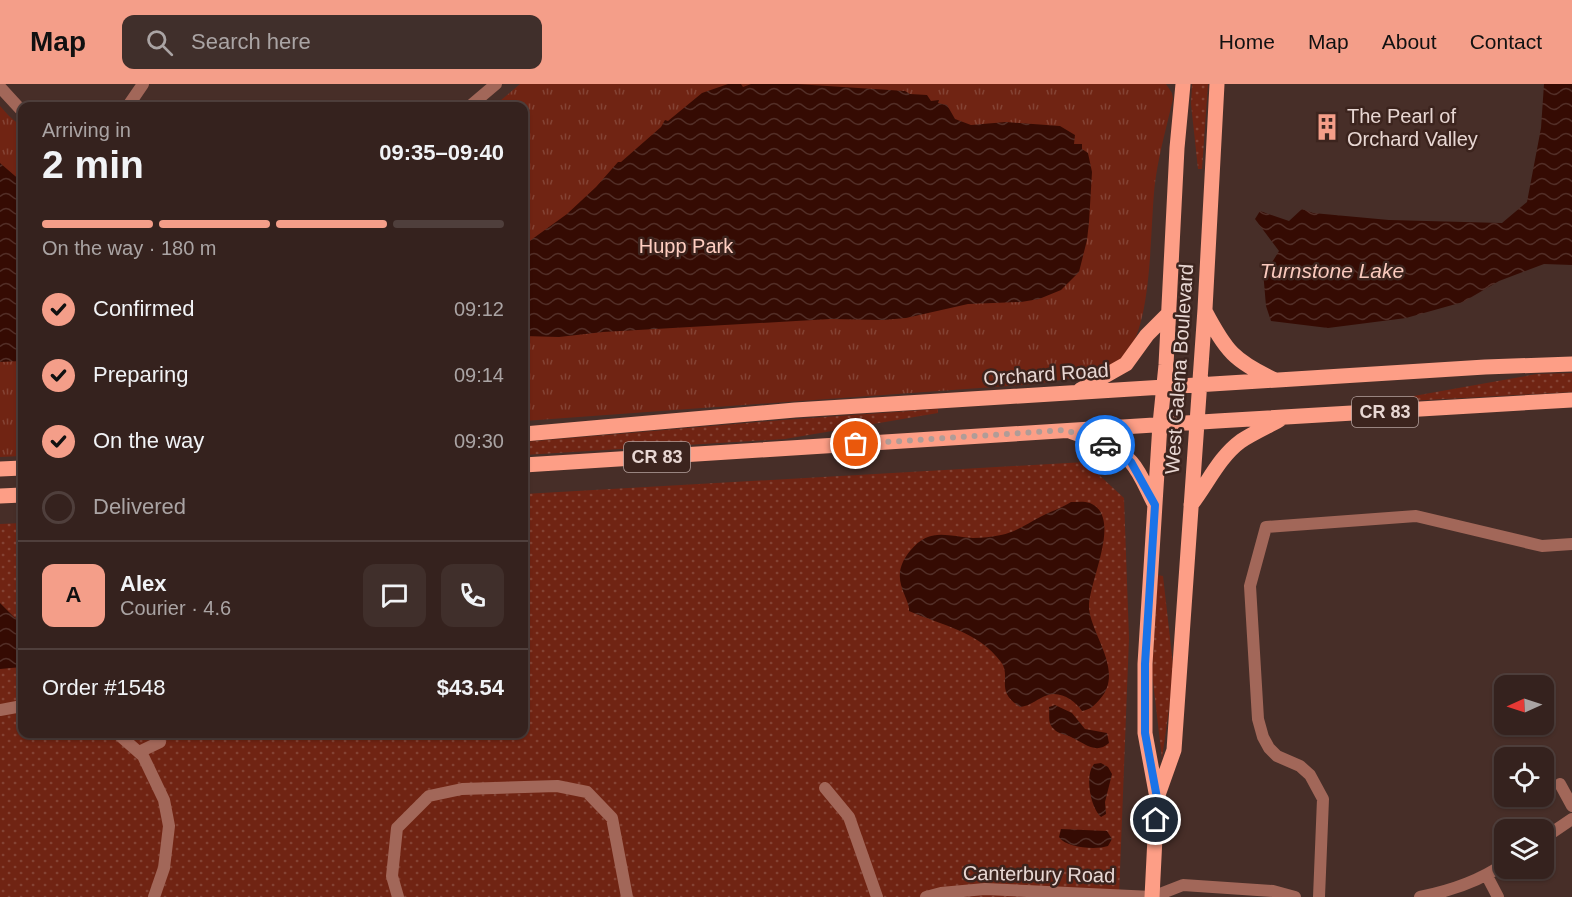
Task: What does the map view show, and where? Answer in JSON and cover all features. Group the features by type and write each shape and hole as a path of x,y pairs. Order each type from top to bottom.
{"main road":[{"name":"West Galena Boulevard","path":"1152,897 1157,798 1145,733 1145,664 1182,84"},
{"name":"West Galena Boulevard","path":"1157,798 1174,750 1205,309 1217,84"},
{"path":"1205,309 1230,352 1249,368 1278,381"},
{"path":"1073,393 1126,364 1147,335 1169,313"},
{"name":"Orchard Road","path":"528,434 795,410 1485,367 1572,364"},
{"name":"CR 83","path":"528,465 1572,400"},
{"path":"1191,505 1229,451 1243,440 1282,418"},
{"path":"1066,430 1101,443 1119,452 1131,462 1155,505"},
{"path":"0,469 18,468"},
{"path":"0,496 18,495"}],"street":[{"path":"131,102 143,84"},
{"path":"475,102 496,84"},
{"path":"0,87 18,107"},
{"path":"1319,897 1323,799 1310,775 1300,766 1277,756 1269,748 1258,719 1250,586 1266,527 1416,516 1542,546 1572,544"},
{"path":"0,710 18,707"},
{"path":"123,738 143,756 164,800 169,826 164,868 154,897"},
{"path":"140,752 160,742"},
{"path":"1560,784 1572,806"},
{"path":"398,897 392,876 397,828 429,796 462,789 557,786 588,792 612,818 627,897"},
{"path":"825,788 849,817 877,897"},
{"path":"1554,831 1572,819"},
{"path":"1420,897 1438,894 1487,876 1494,871"},
{"path":"1487,876 1498,897"},
{"path":"1152,897 1183,885 1273,891 1295,897"},
{"name":"Canterbury Road","path":"926,897 940,893 986,889 1152,897"}],"green space":[{"name":"Hupp Park","path":"520,84 1166,84 1173,99 1156,176 1145,300 1133,344 1122,358 1102,369 1080,376 1035,384 528,421 528,102 499,102"},
{"path":"1192,84 1208,84 1202,169 1198,169 1191,104"},
{"path":"0,106 18,124 18,456 0,457"},
{"path":"1572,373 1572,392 1391,402 1391,400 1537,374"},
{"path":"938,409 938,413 785,439 528,455 528,442"},
{"path":"1085,462 1124,498 1129,638 1119,897 0,897 0,524 18,523 18,738 528,738 528,494"},
{"path":"1158,575 1163,576 1174,673 1162,759 1152,673"}],"water":[{"path":"728,84 741,84 743,87 751,84 796,84 905,91 910,94 927,95 931,101 939,100 938,103 947,105 955,119 971,125 1006,122 1060,126 1075,135 1074,144 1082,144 1082,149 1088,153 1092,172 1087,240 1079,272 1061,290 1039,299 968,304 906,318 830,319 603,332 559,337 528,336 528,242 567,214 618,162 621,162 661,127 665,120 668,121 702,93"},
{"name":"Turnstone Lake","path":"1544,84 1572,84 1572,265 1544,264 1499,281 1463,302 1406,318 1328,328 1271,321 1266,306 1263,271 1271,264 1279,251 1255,219 1260,211 1289,221 1302,209 1313,213 1389,220 1502,223 1527,202 1541,128"},
{"path":"0,163 18,179 18,361 0,362"},
{"path":"1071,502 1090,503 1099,510 1104,521 1102,550 1089,607 1108,665 1107,688 1094,705 1082,711 1072,700 1058,694 1048,695 1020,707 1012,701 1005,690 1005,673 1001,662 982,643 959,630 909,611 900,578 901,569 908,553 917,543 931,536 973,538 1006,534"},
{"path":"0,603 18,619 18,667 0,669"},
{"path":"1055,705 1072,713 1085,729 1107,733 1109,743 1095,748 1056,731 1050,724 1049,716 1049,707"},
{"path":"1101,763 1108,767 1112,774 1105,802 1106,814 1101,817 1094,807 1089,776 1094,764"},
{"path":"1061,829 1107,831 1112,839 1108,846 1103,847 1074,846 1059,837"}],"way so far":[{"path":"856,444 1066,430 1105,445"}],"place":[{"name":"The Pearl of Orchard Valley","path":"1327,127"}],"route":[{"path":"1105,445 1119,452 1131,462 1155,505 1145,664 1145,733 1157,798 1156,820"}]}
